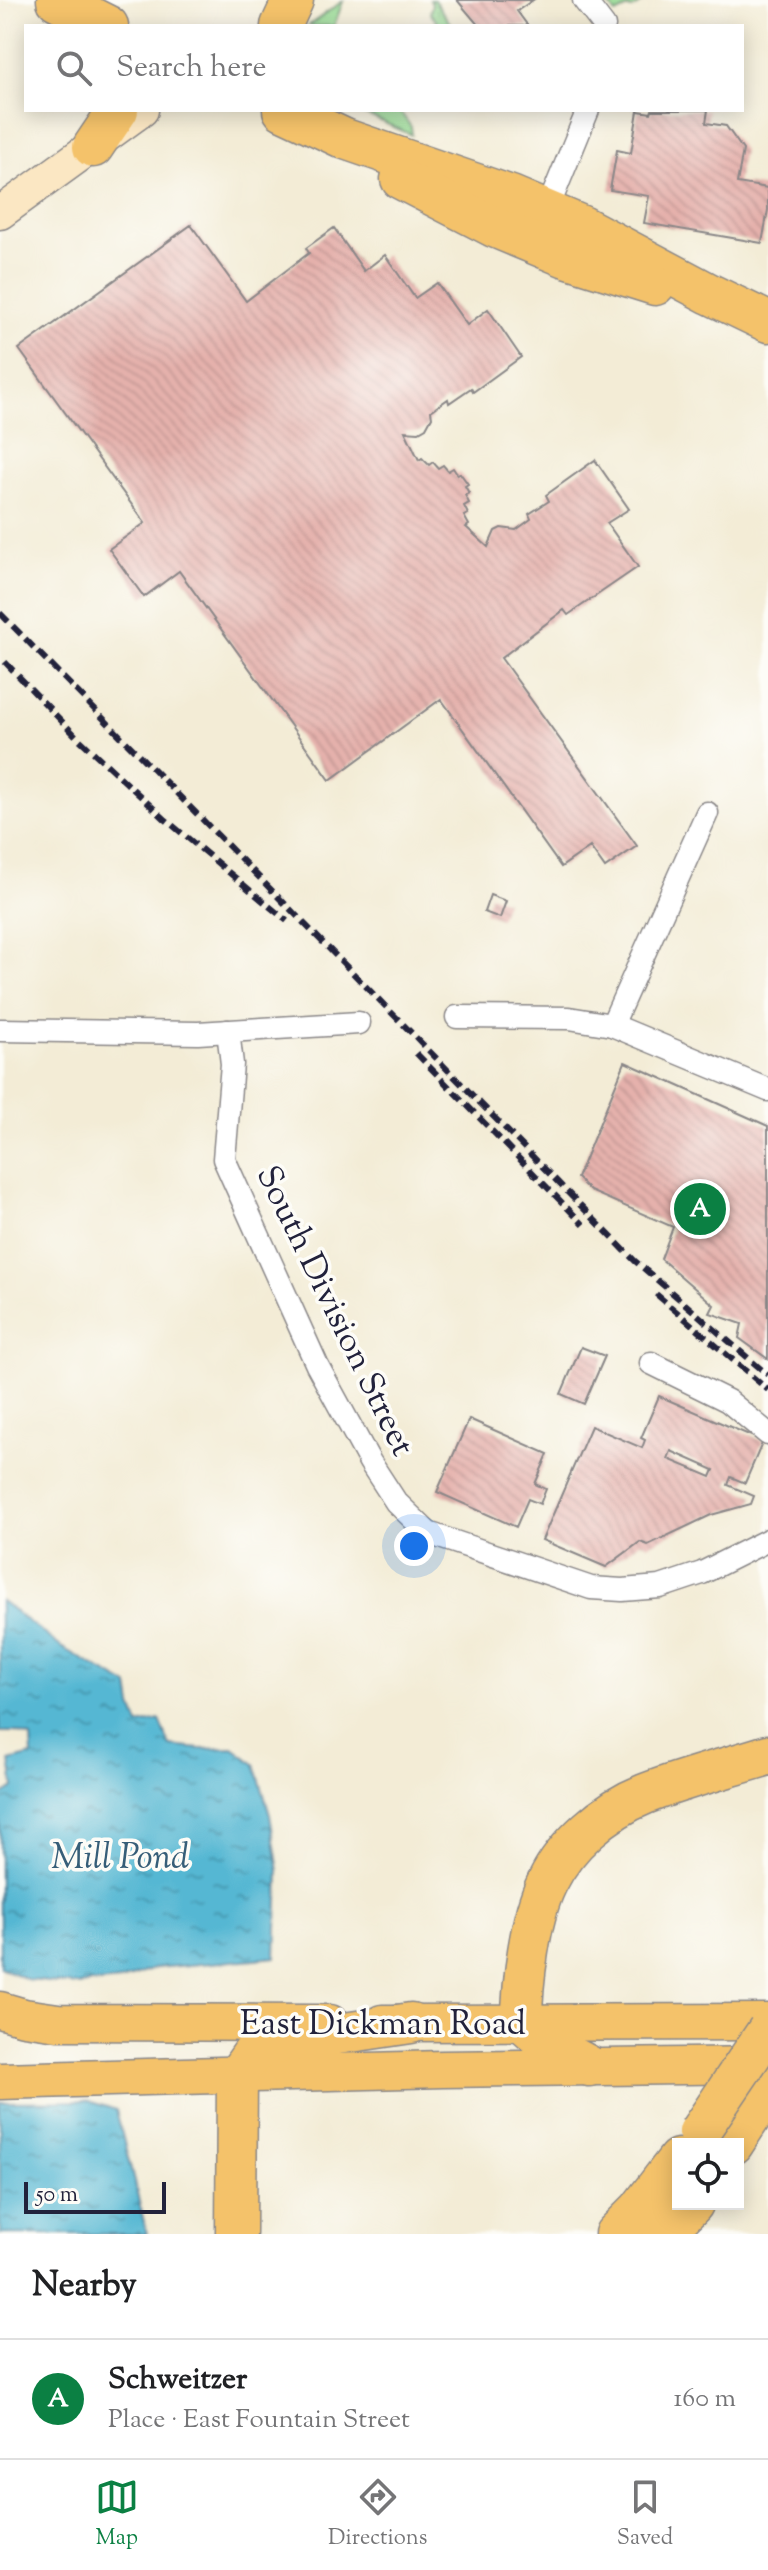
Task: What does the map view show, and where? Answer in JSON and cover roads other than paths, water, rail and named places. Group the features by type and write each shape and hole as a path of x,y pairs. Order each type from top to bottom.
{"highway":[{"path":"282,24 292,0"},
{"path":"93,147 117,112"},
{"path":"289,112 540,227 582,226 768,322"},
{"path":"589,2066 548,2044 522,2021 522,1988 534,1927 547,1883 570,1848 603,1816 644,1794 768,1755"},
{"path":"236,2234 237,2076 253,2053 271,2045 411,2023"},
{"path":"710,2138 768,2030"},
{"path":"713,2138 768,2090"},
{"path":"615,2234 672,2177"},
{"path":"663,2234 689,2210"},
{"path":"683,2234 693,2210"}],"main road":[{"name":"East Dickman Road","path":"0,2010 58,2022 768,2022"},
{"name":"East Dickman Road","path":"0,2081 589,2066 768,2065"}],"street":[{"path":"260,24 292,0"},
{"path":"584,0 602,24"},
{"path":"0,213 139,112"},
{"path":"540,227 587,112"},
{"path":"612,1025 707,813"},
{"path":"457,1017 569,1018 612,1025 768,1090"},
{"path":"0,1030 228,1031 359,1023"},
{"name":"South Division Street","path":"228,1031 232,1064 224,1159 317,1365 370,1462 396,1502 428,1533 591,1588 622,1590 660,1587 688,1578 768,1540"},
{"path":"651,1363 728,1401 768,1434"}],"water":[{"name":"Mill Pond","path":"0,1600 61,1647 129,1686 139,1725 160,1720 170,1746 233,1748 255,1764 270,1815 279,1871 276,1957 156,1968 121,1981 77,1985 29,1980 0,1967 0,1796 14,1788 10,1761 32,1755 31,1737 0,1732"},
{"path":"89,2101 116,2110 147,2234 0,2234 0,2102"}],"railway":[{"path":"0,613 635,1261 768,1375"},
{"path":"5,662 76,736 165,819 287,921"},
{"path":"416,1053 584,1225"},
{"path":"656,1294 768,1390"}],"place":[{"name":"Schweitzer","path":"700,1209"}]}
